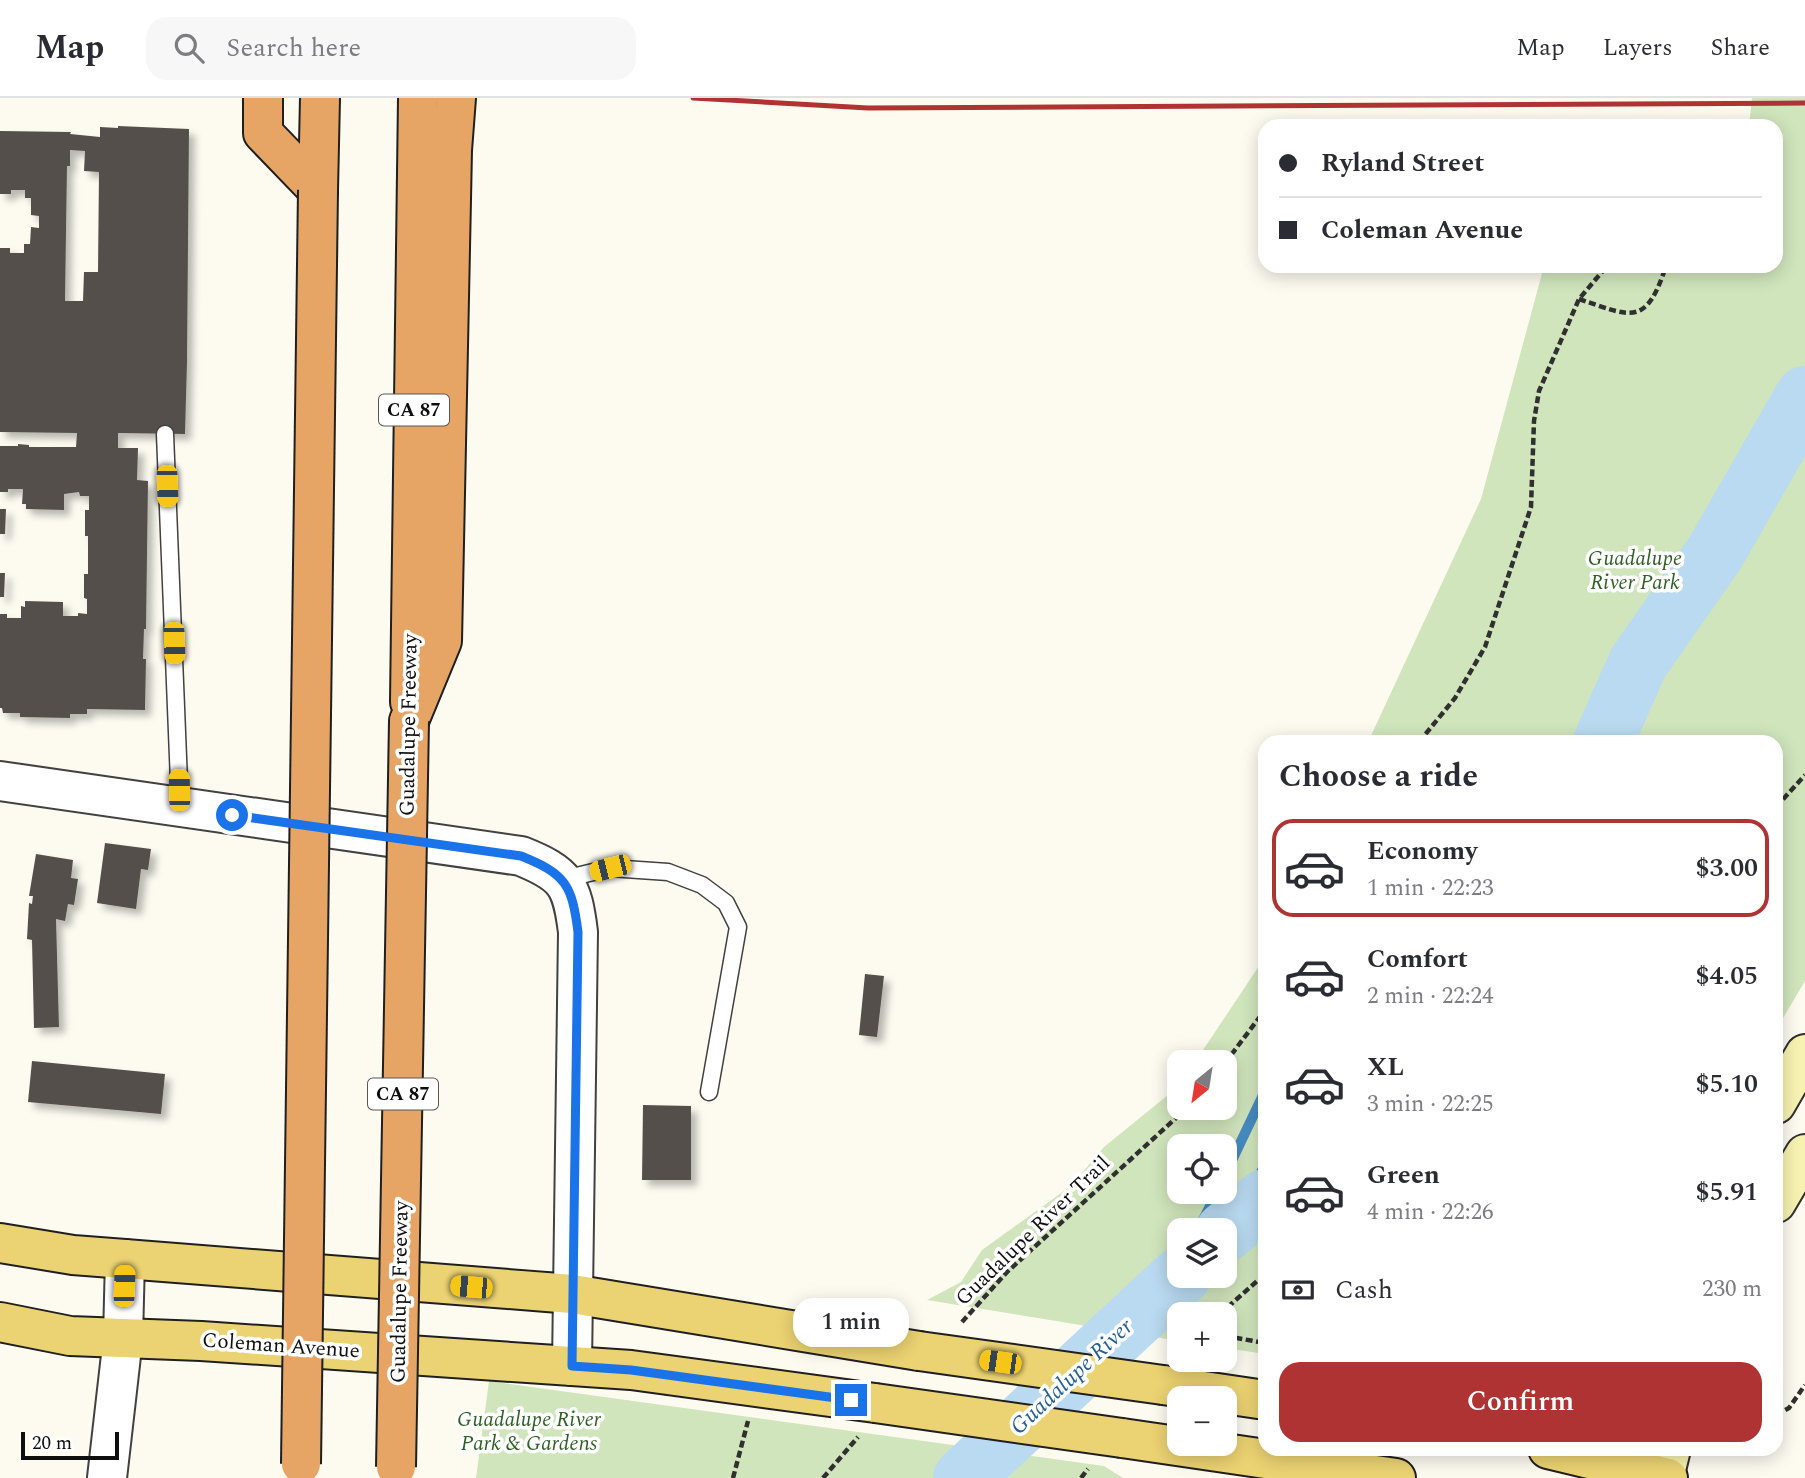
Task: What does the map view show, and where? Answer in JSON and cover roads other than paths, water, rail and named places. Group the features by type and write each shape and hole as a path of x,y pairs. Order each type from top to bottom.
{"highway":[{"path":"263,98 263,133 318,190"},
{"path":"301,1471 320,98"},
{"name":"Guadalupe Freeway","path":"396,1472 418,98"},
{"path":"410,721 442,641 452,150 456,98"}],"main road":[{"path":"1783,1092 1805,1054"},
{"path":"1783,1191 1805,1154"},
{"path":"0,1243 74,1255 572,1294 919,1351 1258,1399"},
{"name":"Coleman Avenue","path":"0,1322 70,1336 201,1341 631,1370 756,1387 869,1417 1122,1438 1396,1478"},
{"path":"1581,1456 1667,1471"}],"street":[{"path":"0,780 521,856 547,866 564,879 575,906 578,932 572,1366"},
{"path":"107,1478 123,1338 125,1259"}],"lane":[{"path":"165,434 180,807"},
{"path":"564,879 610,868 668,872 702,885 726,903 738,927 709,1092"}],"waterway":[{"name":"Guadalupe River","path":"1606,735 1638,663 1715,553 1805,396"},
{"path":"1237,1150 1258,1106"},
{"path":"1235,1218 1258,1177"},
{"path":"1204,1218 1211,1204"},
{"name":"Guadalupe River","path":"1237,1222 1258,1205"},
{"name":"Guadalupe River","path":"963,1478 1168,1288"}],"railway":[{"path":"693,98 868,108 1805,103"}],"park label":[{"name":"Guadalupe River Park","path":"1635,571"},
{"name":"Guadalupe River Park & Gardens","path":"529,1432"}]}
